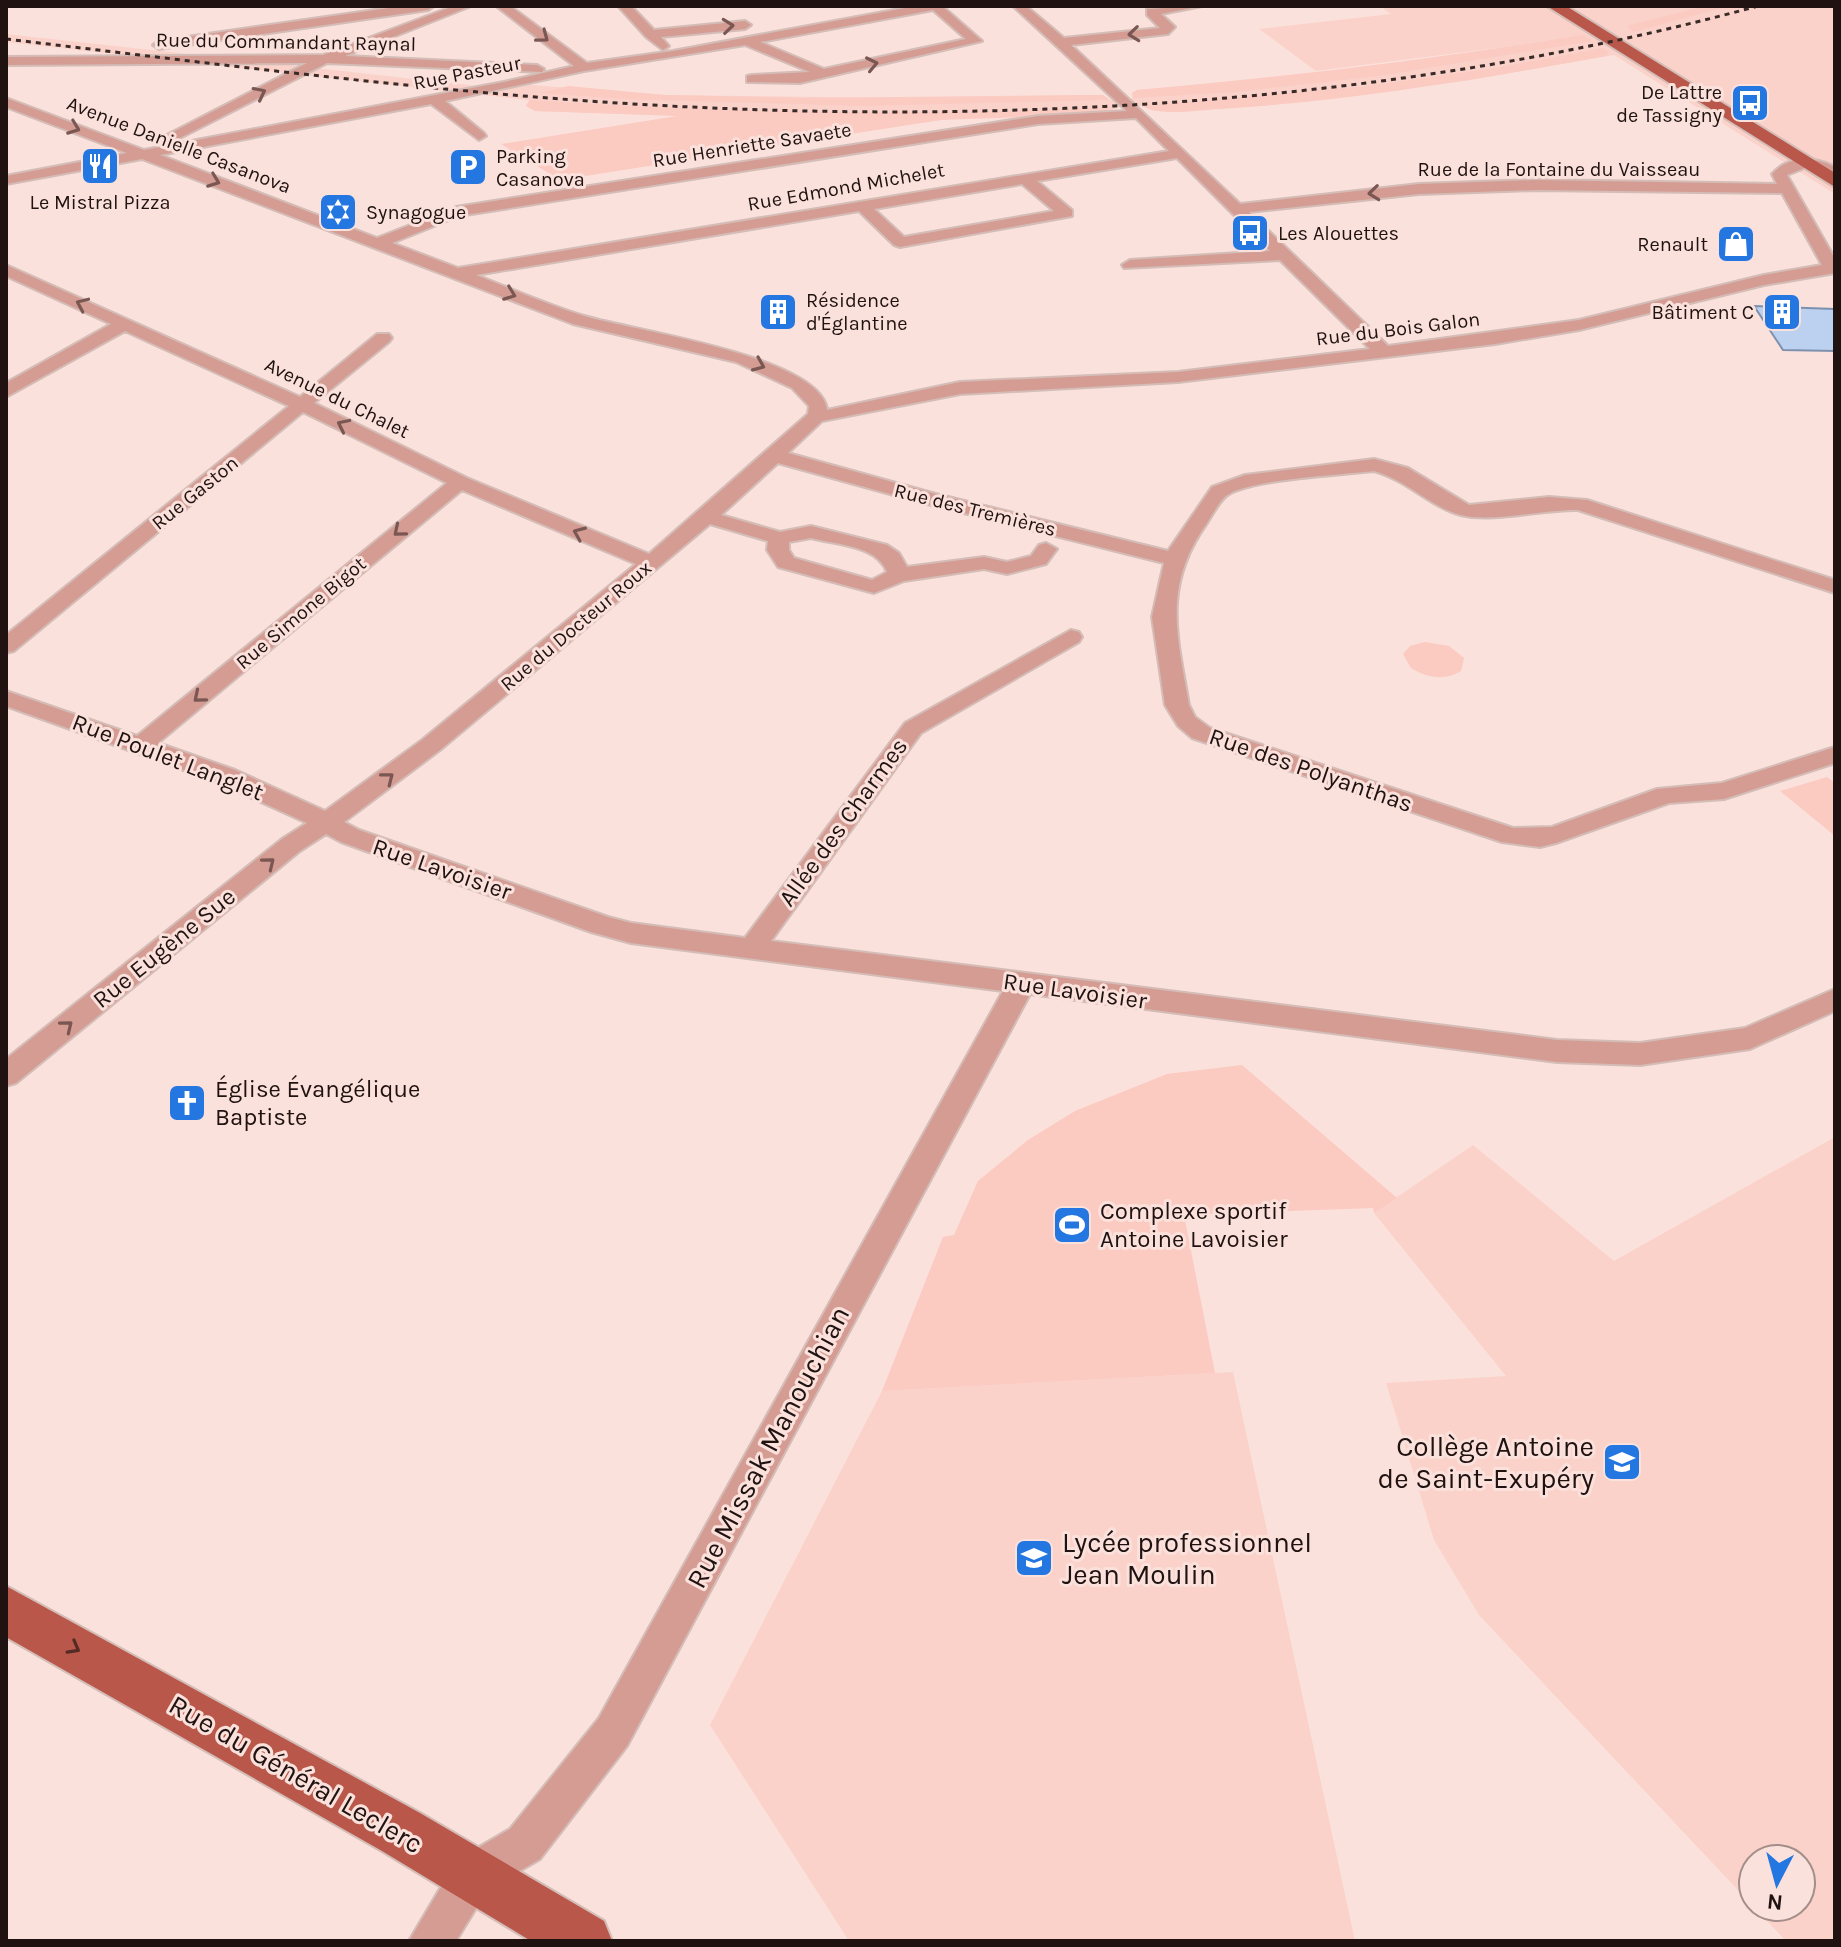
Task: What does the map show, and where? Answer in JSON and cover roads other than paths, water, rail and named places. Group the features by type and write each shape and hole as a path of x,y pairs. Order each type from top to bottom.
{"main road":[{"path":"1555,6 1807,163 1833,174"},
{"path":"1577,6 1833,174"},
{"name":"Rue du Général Leclerc","path":"6,1610 584,1941"}],"street":[{"path":"309,6 319,22"},
{"path":"141,154 325,59 465,6"},
{"path":"502,6 584,67"},
{"path":"624,6 673,55"},
{"path":"752,79 800,79 976,41 935,6 771,22"},
{"name":"Rue Pasteur","path":"6,180 545,78 584,67 673,55 935,6"},
{"path":"1019,6 1063,42 1140,114 1281,255 1384,352"},
{"path":"1063,42 1164,31 1169,27 1151,12 1196,6"},
{"path":"83,60 319,22 368,10 420,7"},
{"path":"650,34 756,24"},
{"path":"746,41 823,73"},
{"name":"Rue du Commandant Raynal","path":"6,61 325,59 565,71"},
{"path":"434,99 479,136"},
{"name":"Avenue Danielle Casanova","path":"6,102 593,324 704,348 756,363 807,392 818,405 817,416"},
{"name":"Rue Henriette Savaete","path":"376,244 456,212 1038,120 1140,114"},
{"name":"Rue Edmond Michelet","path":"455,273 520,265 1181,153"},
{"path":"1807,163 1790,165 1784,182 1829,263 1835,268"},
{"path":"1784,182 1833,174"},
{"path":"864,207 900,242 1067,213 1025,179"},
{"name":"Rue de la Fontaine du Vaisseau","path":"1235,209 1433,188 1784,182"},
{"path":"1130,265 1281,255"},
{"name":"Rue Edmond Michelet","path":"476,281 520,265"},
{"name":"Rue du Bois Galon","path":"817,416 841,414 960,388 1178,377 1495,339 1579,325 1764,280 1835,268"},
{"name":"Avenue du Chalet","path":"6,270 303,405 460,482 651,563"},
{"path":"6,391 124,324"},
{"name":"Rue Gaston","path":"6,646 383,338"},
{"name":"Rue du Docteur Roux","path":"325,824 431,745 707,517 817,416"},
{"name":"Rue des Tremières","path":"776,456 926,498 1175,559"},
{"name":"Rue des Polyanthas","path":"1835,587 1580,504 1549,503 1480,512 1464,510 1401,472 1374,465 1245,481 1227,487 1215,496 1182,543 1175,559 1164,606 1163,626 1177,705 1192,727 1220,742 1495,832 1528,838 1556,835 1666,795 1724,791 1835,755"},
{"name":"Rue Simone Bigot","path":"142,744 460,482"},
{"path":"707,517 779,538 811,532 880,549 892,557 899,575"},
{"path":"779,538 777,544 786,562 874,587 899,575 980,556 1007,568 1039,560 1046,549"},
{"name":"Allée des Charmes","path":"754,949 760,935 913,728 1071,637"},
{"name":"Rue Poulet Langlet","path":"6,698 142,744 298,807 325,824"},
{"name":"Rue Lavoisier","path":"325,824 609,928 1500,1046 1624,1055 1657,1053 1750,1038 1835,999"},
{"name":"Rue Eugène Sue","path":"6,1075 291,845 325,824"},
{"name":"Rue Missak Manouchian","path":"472,1875 525,1844 613,1732 1021,984"},
{"path":"431,1941 472,1875"}],"railway":[{"path":"6,39 369,81 588,101 734,109 881,112 1029,110 1178,102 1325,88 1472,68 1616,40 1758,6"}],"place":[{"name":"De Lattre de Tassigny","path":"1750,103"},
{"name":"Le Mistral Pizza","path":"100,166"},
{"name":"Parking Casanova","path":"468,167"},
{"name":"Synagogue","path":"338,212"},
{"name":"Les Alouettes","path":"1250,233"},
{"name":"Renault","path":"1736,244"},
{"name":"Résidence d'Églantine","path":"778,312"},
{"name":"Bâtiment C","path":"1782,312"},
{"name":"Église Évangélique Baptiste","path":"187,1103"},
{"name":"Complexe sportif Antoine Lavoisier","path":"1072,1225"},
{"name":"Collège Antoine de Saint-Exupéry","path":"1622,1462"},
{"name":"Lycée professionnel Jean Moulin","path":"1034,1558"}]}
